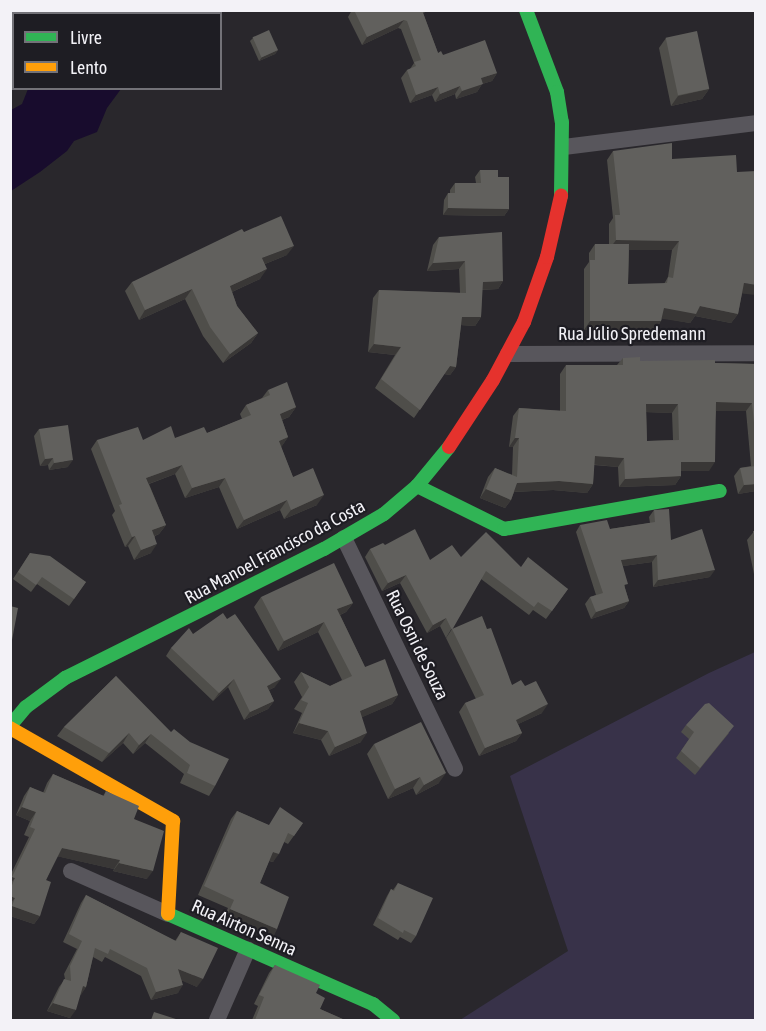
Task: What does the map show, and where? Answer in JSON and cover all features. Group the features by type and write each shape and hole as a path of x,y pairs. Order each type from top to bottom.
{"main road":[{"name":"Rua Manoel Francisco da Costa","path":"10,727 26,707 65,678 344,538 384,514 417,486 474,411 524,322 548,257 558,217 564,147 557,92 526,10"},
{"path":"417,486 504,529 720,491"},
{"name":"Rua Airton Senna","path":"10,727 173,821 168,914 373,1004 393,1020"}],"street":[{"path":"564,147 756,123"},
{"name":"Rua Júlio Spredemann","path":"508,354 756,353"},
{"name":"Rua Osni de Souza","path":"344,538 455,769"},
{"path":"71,871 168,914"},
{"path":"217,1020 249,949"}],"shaded area":[{"path":"28,90 120,90 107,108 97,132 74,141 67,151 11,191 11,110 22,104"},
{"path":"755,652 755,1020 460,1020 568,951 510,776 709,673"}],"building":[{"path":"354,10 422,10 438,53 441,51 443,55 485,40 497,73 481,78 483,84 462,91 460,86 440,94 438,87 416,95 407,70 416,66 414,62 421,60 407,21 404,20 367,37"},
{"path":"269,30 278,50 262,57 253,37"},
{"path":"697,31 709,89 678,95 666,38"},
{"path":"672,143 672,159 736,155 737,172 756,171 756,285 744,283 738,314 700,306 696,314 664,308 661,321 590,321 590,260 595,260 595,244 629,244 628,284 667,283 668,277 673,278 679,241 616,240 615,215 620,215 613,151"},
{"path":"480,170 498,170 498,177 509,177 509,209 448,208 448,193 455,193 455,183 481,183"},
{"path":"281,216 294,246 262,258 267,269 230,286 237,306 258,333 230,354 210,327 192,289 145,310 132,282 242,229 244,232"},
{"path":"502,232 503,281 483,282 481,317 462,317 456,367 450,366 420,410 381,379 401,347 374,344 379,290 466,293 465,261 433,263 439,237"},
{"path":"640,357 640,361 715,360 715,363 756,364 756,443 752,403 716,402 715,462 681,462 681,476 625,479 624,458 595,456 593,484 559,481 517,483 511,500 486,489 495,468 517,477 519,438 515,438 519,408 566,411 566,365 623,365 623,358","holes":["646,404 678,404 679,440 647,441"]},
{"path":"287,382 296,407 280,414 288,437 279,441 293,477 313,468 324,495 291,510 287,500 244,520 225,478 192,488 182,465 146,478 166,525 152,530 157,544 141,550 135,536 132,537 119,505 122,504 97,440 138,427 143,440 171,426 175,438 204,427 207,433 251,415 246,405 270,395 268,390"},
{"path":"68,425 73,460 54,463 53,458 45,459 39,429"},
{"path":"756,466 756,484 744,485 740,468"},
{"path":"669,509 671,540 702,529 715,570 658,580 657,555 621,560 628,584 624,585 629,601 596,612 590,597 603,593 580,525 607,520 610,529 655,522 654,510"},
{"path":"415,529 430,560 452,545 461,557 486,532 521,567 528,557 568,589 552,611 538,602 534,607 486,571 452,630 446,618 433,625 406,575 388,583 370,549 383,543 385,545"},
{"path":"30,553 50,556 86,582 74,599 42,577 36,585 18,572"},
{"path":"334,563 353,603 337,609 365,667 385,659 398,695 360,711 367,733 335,747 328,731 299,723 308,703 301,700 309,687 301,672 330,686 352,676 324,622 284,641 261,597"},
{"path":"10,606 18,608 12,640 10,640"},
{"path":"223,613 227,619 235,614 281,679 267,686 274,701 250,712 234,679 219,693 171,648 189,628 193,634"},
{"path":"482,616 487,629 491,628 512,685 521,680 525,686 536,681 548,704 516,720 522,733 485,748 465,703 484,695 452,629"},
{"path":"116,676 171,732 174,729 190,742 229,759 215,786 187,773 190,765 151,734 139,745 129,733 109,753 64,727"},
{"path":"709,703 734,726 700,768 681,751 694,732 686,725 705,704"},
{"path":"421,722 446,773 424,785 420,777 395,789 374,744"},
{"path":"53,774 104,796 106,791 139,806 134,819 164,831 153,871 119,863 120,860 62,848 46,880 51,882 40,916 12,906 15,898 10,896 10,890 15,878 12,877 35,829 30,827 36,812 22,807 30,787 45,793"},
{"path":"280,807 303,823 294,836 288,833 279,854 273,852 260,883 289,897 277,929 230,909 234,900 204,886 237,811 269,825"},
{"path":"398,883 433,898 416,936 404,930 403,933 378,918 391,889 394,891"},
{"path":"86,895 176,941 181,932 218,948 203,979 178,969 183,985 156,992 147,968 110,949 108,954 95,948 86,987 83,986 76,1010 53,1003 64,979 71,981 70,966 82,941 69,934"},
{"path":"275,965 320,985 316,993 325,998 320,1009 345,1020 255,1020 264,997 259,995"},
{"path":"154,1012 179,1020 151,1020"}],"traffic: fast":[{"path":"526,10 557,92 562,122 561,196"},
{"path":"10,726 26,707 65,678 324,549 384,514 417,486 449,447"},
{"path":"417,486 504,529 720,491"},
{"path":"168,914 373,1004 393,1020"}],"traffic: slow":[{"path":"10,728 173,821 168,914"}],"traffic: jam":[{"path":"449,447 493,380 524,322 547,257 561,196"}]}
